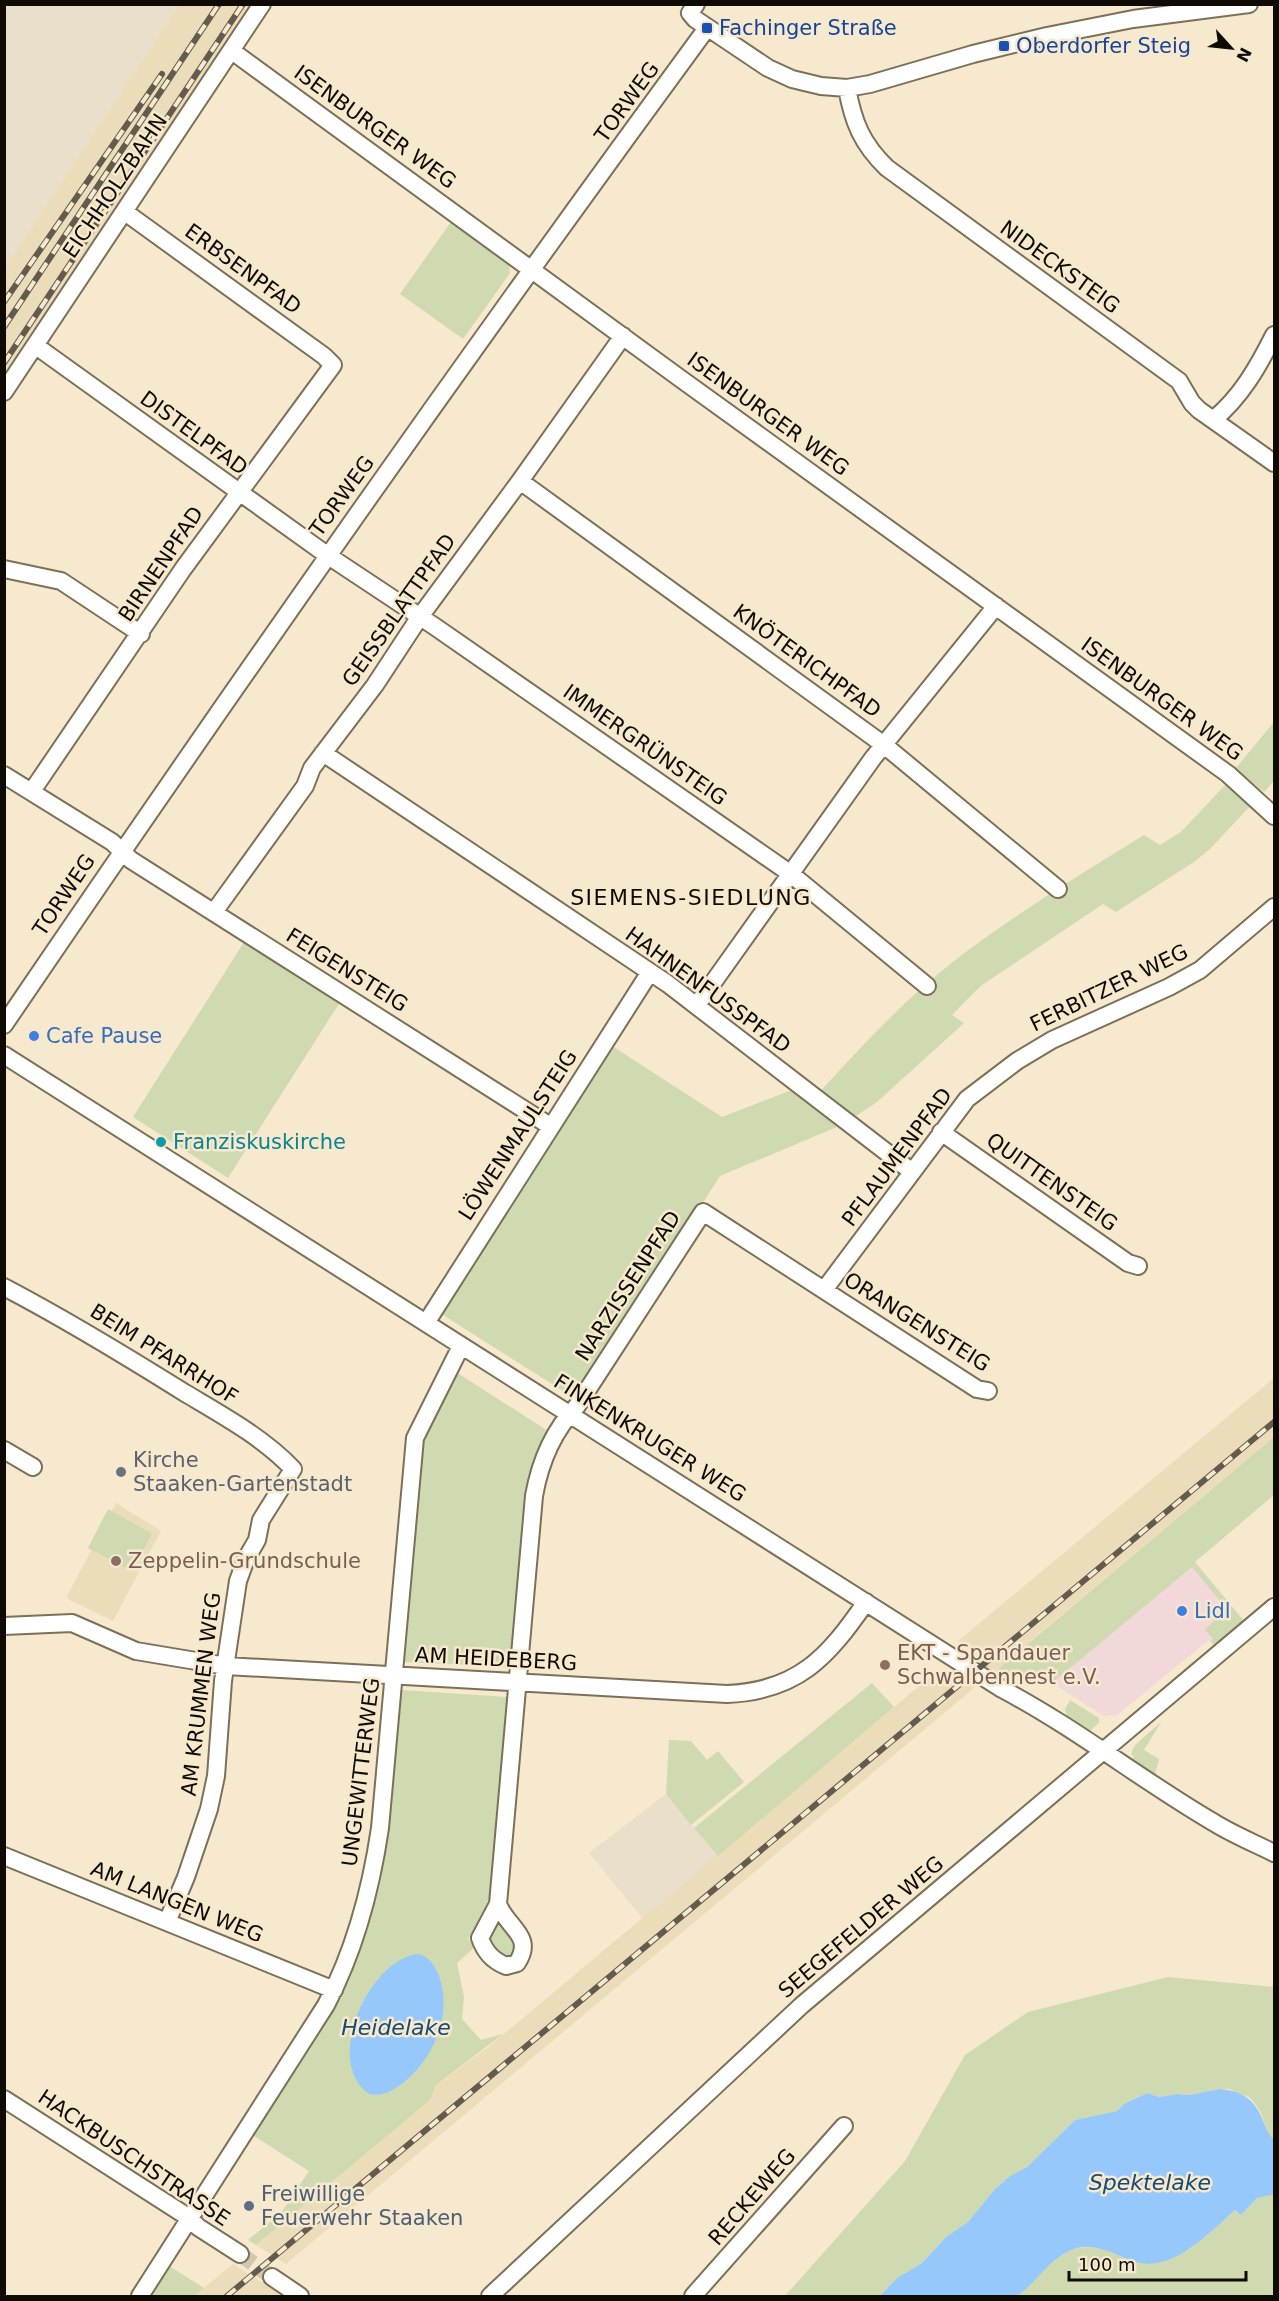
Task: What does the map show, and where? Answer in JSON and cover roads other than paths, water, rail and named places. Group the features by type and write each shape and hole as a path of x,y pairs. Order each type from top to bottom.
{"street":[{"name":"EICHHOLZBAHN","path":"4,392 262,4"},
{"path":"696,4 690,13 695,19 768,68 792,79 821,86 847,88 870,84 1047,36 1133,19 1249,4"},
{"name":"TORWEG","path":"4,1025 327,555 707,28"},
{"name":"ISENBURGER WEG","path":"232,51 1228,774 1275,816"},
{"name":"NIDECKSTEIG","path":"847,88 861,137 887,168 1179,381 1192,403 1275,463"},
{"name":"ERBSENPFAD","path":"125,212 315,349 333,365"},
{"path":"1213,420 1239,395 1275,335"},
{"name":"GEISSBLATTPFAD","path":"214,912 305,786 312,768 375,685 419,618 623,336"},
{"name":"DISTELPFAD","path":"36,346 327,555"},
{"name":"BIRNENPFAD","path":"32,791 141,634 183,569 333,365"},
{"name":"KNÖTERICHPFAD","path":"520,481 884,745 1058,889"},
{"name":"IMMERGRÜNSTEIG","path":"327,555 791,874 927,986"},
{"path":"4,569 61,580 141,634"},
{"path":"697,1005 884,745 996,606"},
{"name":"HAHNENFUSSPFAD","path":"323,753 697,1005 911,1171"},
{"name":"FEIGENSTEIG","path":"4,774 112,842 131,860 550,1126"},
{"name":"FERBITZER WEG","path":"1017,1061 1052,1040 1169,987 1200,970 1275,907"},
{"name":"LÖWENMAULSTEIG","path":"426,1323 650,972"},
{"name":"FINKENKRUGER WEG","path":"4,1055 1002,1689 1075,1731 1214,1823 1275,1853"},
{"name":"PFLAUMENPFAD","path":"824,1290 967,1099 1017,1061"},
{"name":"QUITTENSTEIG","path":"941,1132 1128,1263 1138,1266"},
{"name":"NARZISSENPFAD","path":"570,1414 703,1212 824,1290"},
{"name":"BEIM PFARRHOF","path":"4,1287 69,1321 206,1406 249,1434 293,1469"},
{"name":"ORANGENSTEIG","path":"824,1290 977,1389 988,1391"},
{"name":"UNGEWITTERWEG","path":"140,2296 191,2219 333,1990 357,1929 373,1871 380,1828 415,1438 461,1346"},
{"path":"498,1904 537,1480 545,1455 570,1414"},
{"path":"4,1450 33,1467"},
{"name":"AM KRUMMEN WEG","path":"167,1923 186,1877 209,1809 216,1776 223,1681 238,1581 246,1559 257,1540 261,1520 293,1469"},
{"name":"AM HEIDEBERG","path":"4,1626 72,1623 136,1651 226,1666 727,1694 772,1688 802,1673 826,1654 844,1635 866,1602"},
{"name":"SEEGEFELDER WEG","path":"490,2296 802,2005 1275,1607"},
{"name":"AM LANGEN WEG","path":"4,1856 333,1990"},
{"name":"HACKBUSCHSTRASSE","path":"4,2099 191,2219 198,2227 240,2254"},
{"name":"RECKEWEG","path":"693,2296 844,2126"},
{"path":"272,2277 300,2296"}],"water":[{"name":"Heidelake","path":"419,1954 433,1964 442,1988 444,2003 438,2033 424,2061 403,2083 387,2093 369,2094 356,2079 350,2059 351,2036 358,2013 369,1991 384,1973 401,1960"},
{"name":"Spektelake","path":"1220,2089 1236,2092 1253,2103 1270,2136 1274,2139 1274,2194 1257,2198 1241,2215 1235,2210 1186,2251 1157,2263 1142,2263 1101,2249 1080,2247 1058,2258 1017,2296 880,2296 897,2278 922,2263 946,2237 968,2222 994,2190 1010,2176 1027,2167 1075,2120 1117,2111 1124,2104 1147,2093 1159,2097 1189,2095"}],"tunnel":[{"path":"240,2254 272,2277"}],"railway":[{"path":"4,327 219,4"},
{"path":"4,363 243,4"},
{"path":"4,302 162,74"},
{"path":"227,2296 1274,1422"}],"place":[{"name":"Fachinger Straße","path":"707,28"},
{"name":"Oberdorfer Steig","path":"1004,46"},
{"name":"Cafe Pause","path":"34,1036"},
{"name":"Franziskuskirche","path":"161,1142"},
{"name":"Kirche Staaken-Gartenstadt","path":"121,1472"},
{"name":"Zeppelin-Grundschule","path":"116,1561"},
{"name":"Lidl","path":"1182,1611"},
{"name":"EKT - Spandauer Schwalbennest e.V.","path":"885,1665"},
{"name":"Freiwillige Feuerwehr Staaken","path":"249,2206"}],"district":[{"name":"SIEMENS-SIEDLUNG","path":"691,897"}]}
